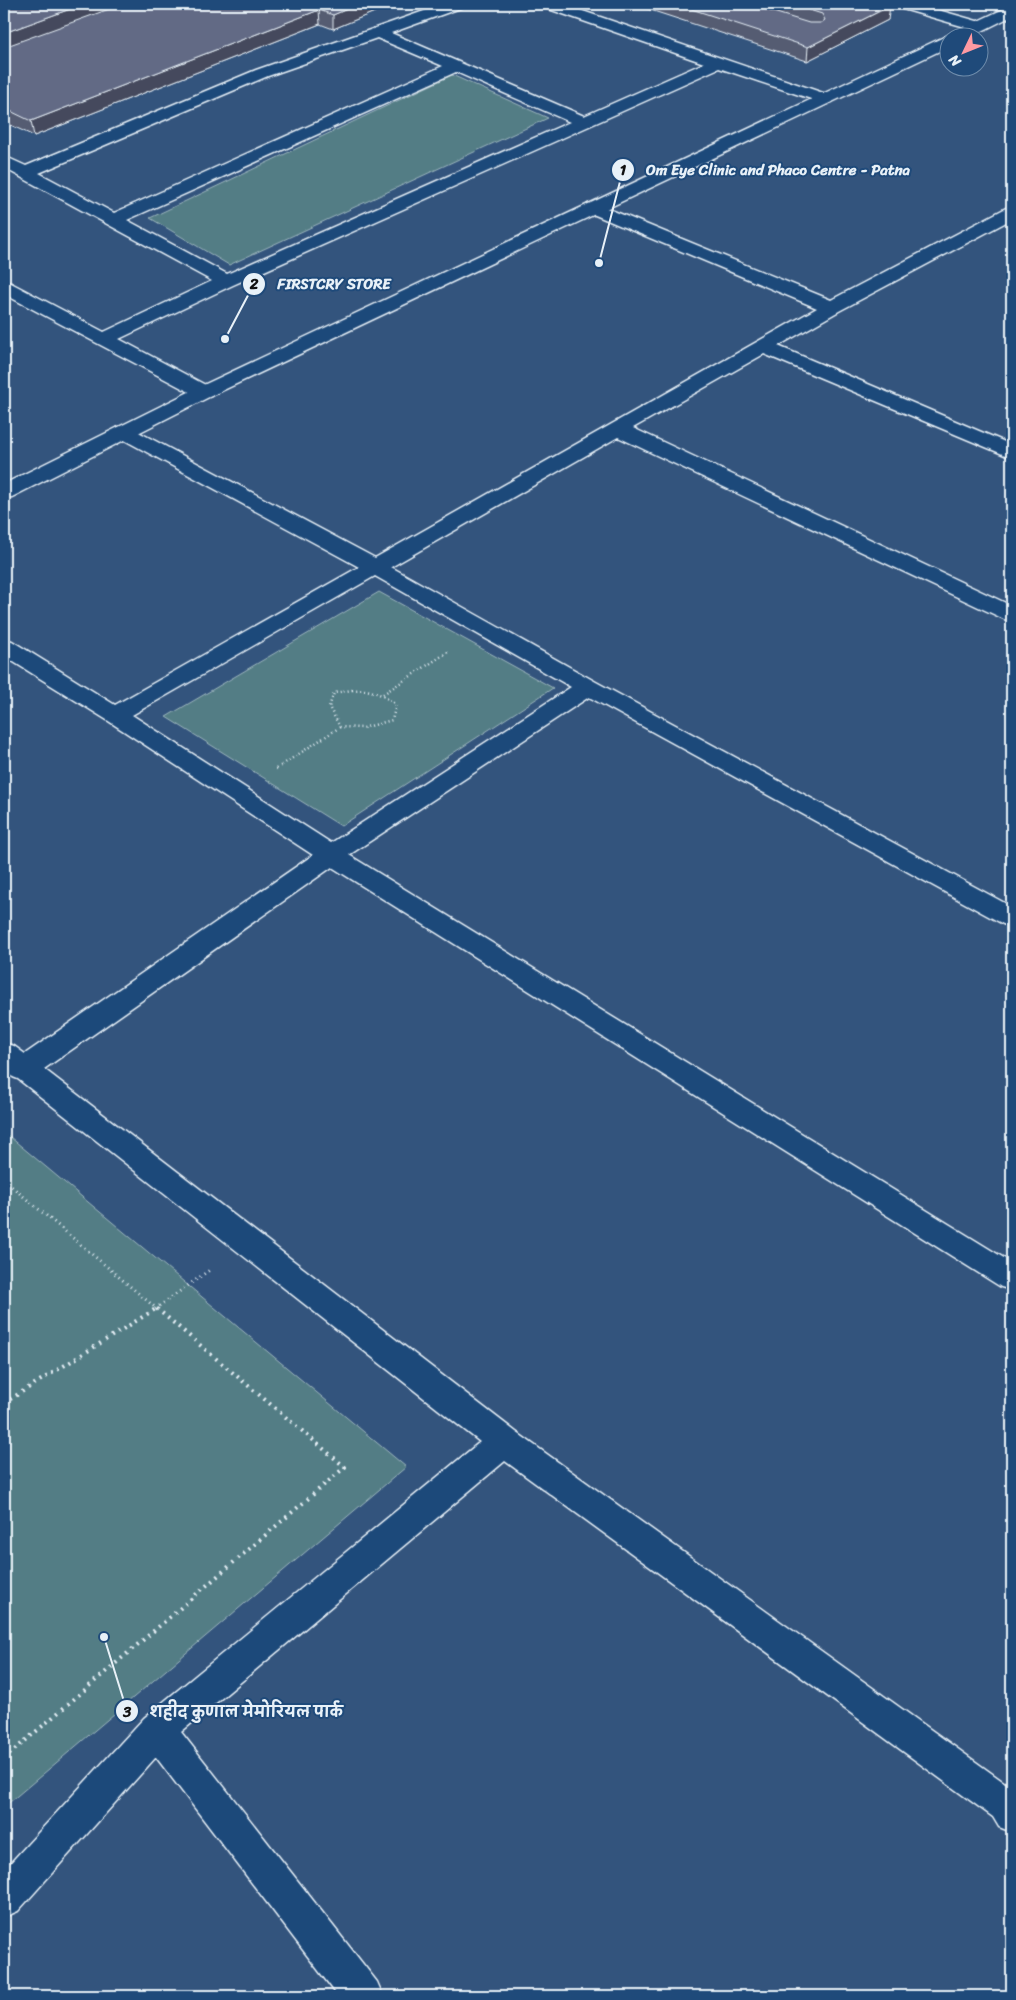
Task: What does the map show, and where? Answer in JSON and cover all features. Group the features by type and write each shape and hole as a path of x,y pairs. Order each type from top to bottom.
{"street":[{"path":"25,173 262,73 458,4"},
{"path":"548,4 826,99"},
{"path":"901,4 979,26"},
{"path":"975,28 1012,10"},
{"path":"379,33 583,122"},
{"path":"4,492 204,392 938,46"},
{"path":"104,339 226,281 717,63"},
{"path":"112,220 456,66"},
{"path":"4,162 226,281"},
{"path":"594,208 832,307"},
{"path":"115,715 832,307 1012,212"},
{"path":"5,289 204,392"},
{"path":"763,346 1012,452"},
{"path":"618,429 1012,614"},
{"path":"124,432 375,567 588,687 1012,918"},
{"path":"4,646 115,715 331,855 1012,1278"},
{"path":"588,687 14,1062 504,1442 1006,1805 1012,1814"},
{"path":"4,1898 157,1730 504,1442"},
{"path":"157,1730 363,1996"}],"path":[{"path":"384,694 484,629"},
{"path":"238,795 340,727 362,728 392,720 396,705 384,694 365,688 334,693 329,707 340,727"},
{"path":"4,1180 345,1466 4,1759"},
{"path":"4,1403 156,1308 248,1242"}],"green space":[{"path":"452,75 548,118 229,265 150,218"},
{"path":"379,592 553,688 341,826 166,717"},
{"path":"4,1132 406,1467 4,1807"}],"building":[{"path":"4,4 84,4 4,33"},
{"path":"123,4 359,4 333,15 319,10 31,121 4,108 4,47"},
{"path":"676,4 747,4 809,23 821,23 825,20 822,14 790,4 883,4 890,6 808,47"}],"place":[{"name":"Om Eye Clinic and Phaco Centre - Patna","path":"599,263"},
{"name":"FIRSTCRY STORE","path":"225,339"},
{"name":"शहीद कुणाल मेमोरियल पार्क","path":"104,1637"}]}
